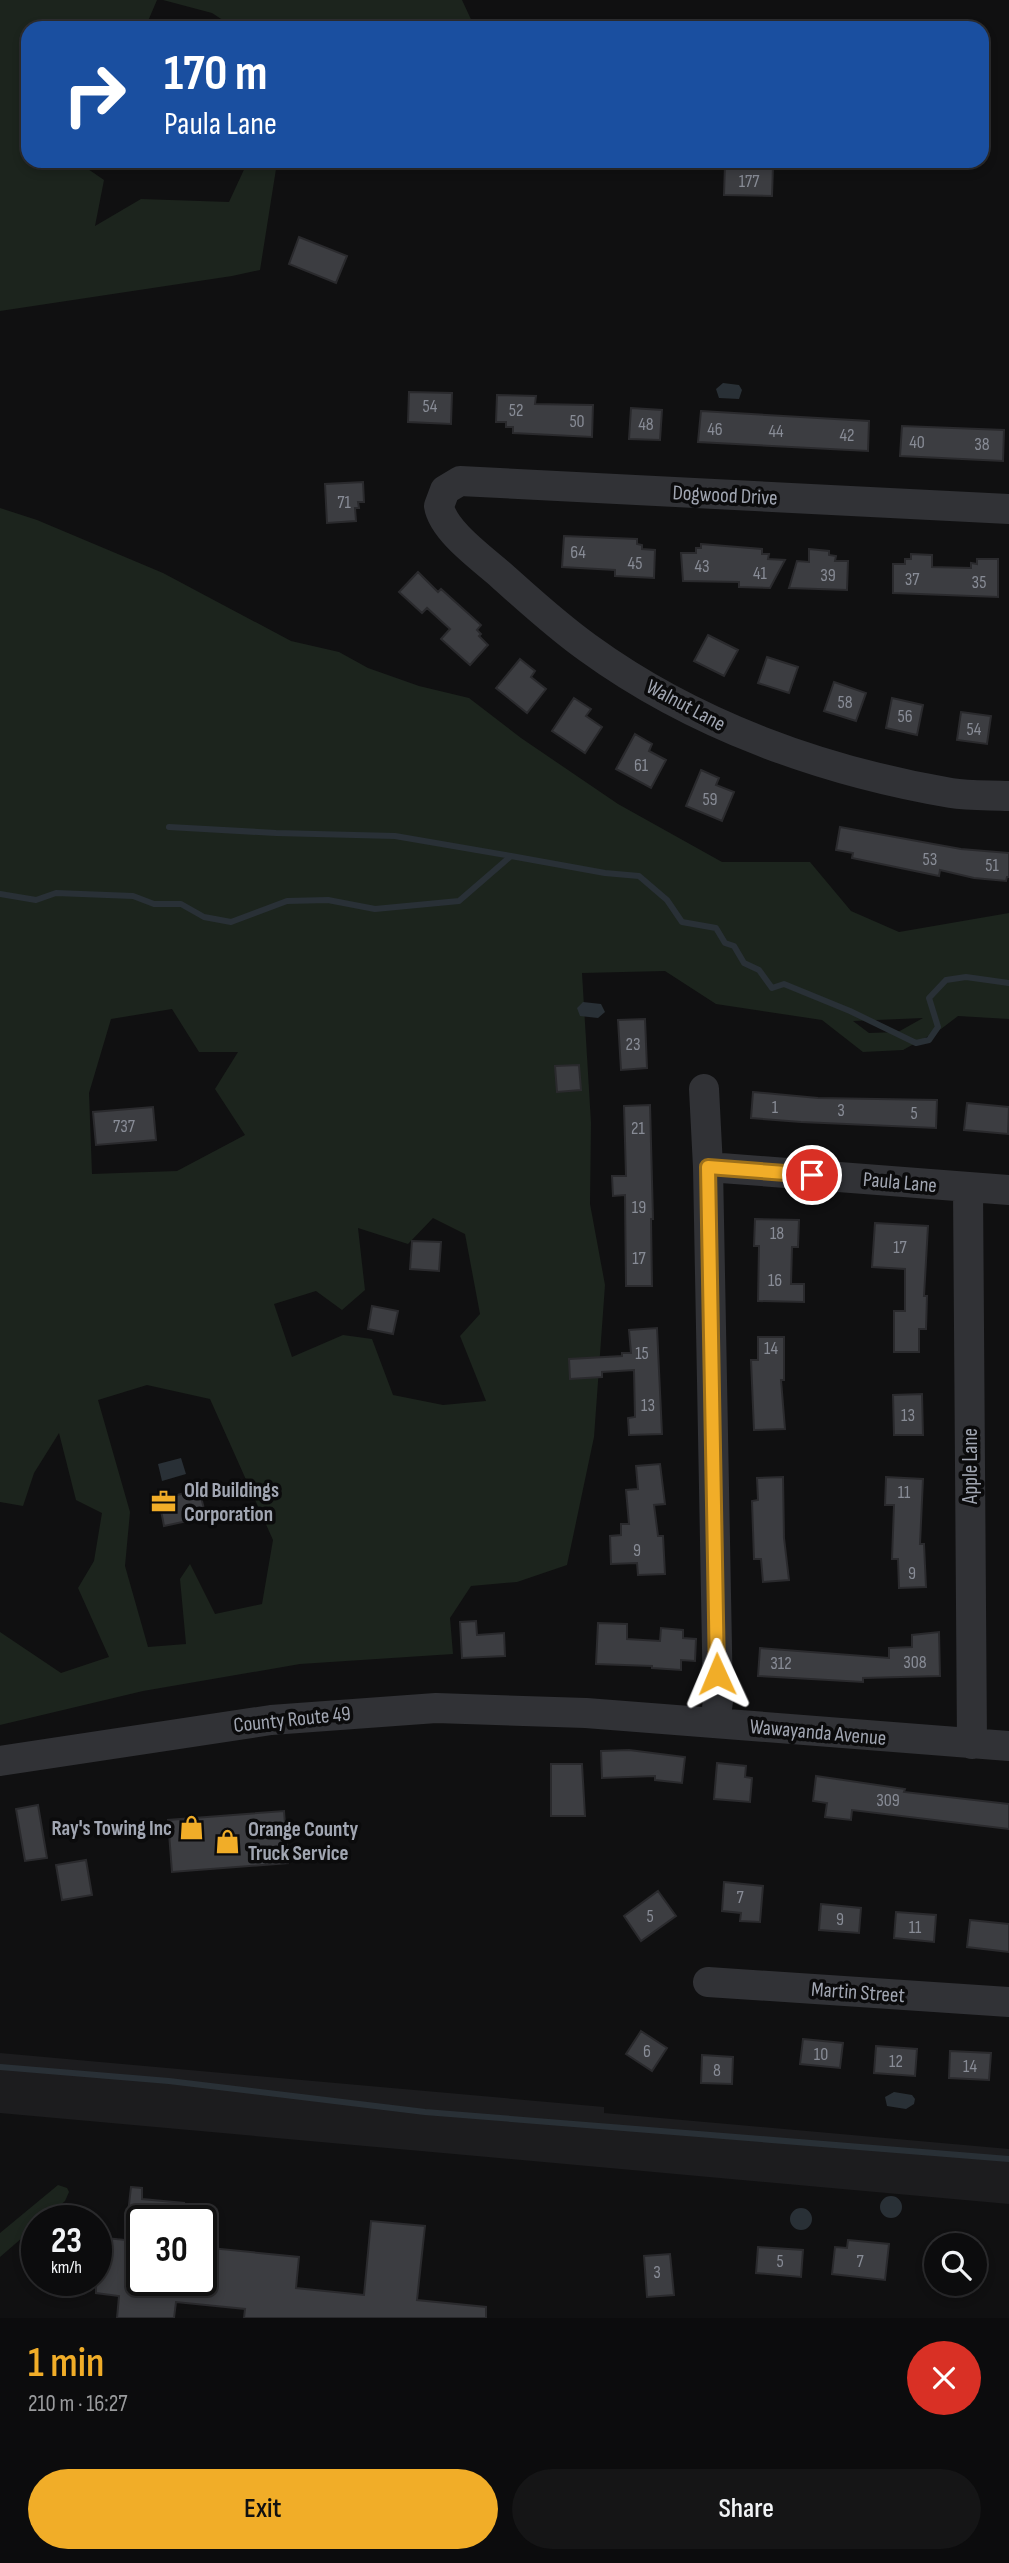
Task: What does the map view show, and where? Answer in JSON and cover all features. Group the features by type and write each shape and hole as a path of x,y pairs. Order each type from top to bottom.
{"street":[{"name":"Dogwood Drive","path":"445,490 452,484 467,481 1009,509"},
{"name":"Walnut Lane","path":"445,490 439,506 440,515 469,546 589,649 657,691 752,738 837,768 953,793 1009,796"},
{"path":"704,1089 708,1167 718,1701 715,1723"},
{"name":"Paula Lane","path":"708,1167 1009,1190"},
{"name":"Apple Lane","path":"968,1188 972,1744"},
{"name":"County Route 49","path":"0,1761 271,1720 359,1712 436,1708 586,1713"},
{"name":"Wawayanda Avenue","path":"586,1713 1009,1746"},
{"name":"Martin Street","path":"708,1982 1009,2002"}],"shaded area":[{"path":"0,0 157,0 148,21 21,21 21,168 86,168 104,180 95,226 141,199 229,202 245,168 276,168 260,270 0,311"},
{"path":"163,0 462,0 472,21 224,21 212,13"},
{"path":"723,383 739,385 742,390 739,399 719,398 716,389"},
{"path":"0,508 37,520 163,573 291,641 339,652 368,668 419,686 469,698 521,738 618,804 722,862 810,862 851,911 899,932 1009,913 1009,1019 958,1016 941,1029 903,1050 863,1052 822,1020 716,1004 665,971 582,973 591,1123 590,1204 605,1285 594,1437 567,1565 517,1582 471,1586 450,1618 453,1654 300,1664 143,1691 0,1725 0,1632 61,1673 109,1657 78,1588 94,1561 102,1513 76,1500 59,1433 34,1473 23,1506 0,1502","holes":["172,1009 199,1052 238,1052 215,1089 245,1135 177,1171 92,1174 89,1093 111,1019","923,1018 898,1032 869,1033 853,1021","433,1218 465,1234 480,1314 460,1336 486,1401 443,1405 393,1395 372,1339 343,1335 292,1357 274,1304 316,1291 342,1310 365,1290 358,1228 408,1244","147,1385 210,1399 273,1540 262,1604 215,1614 190,1564 180,1579 186,1644 148,1647 125,1566 130,1512 98,1400"]},
{"path":"583,1002 601,1004 605,1012 598,1018 580,1016 577,1008"},
{"path":"181,1458 186,1474 162,1481 158,1464"},
{"path":"0,2053 604,2107 604,2113 1009,2149 1009,2204 0,2113"},
{"path":"894,2092 912,2095 914,2104 906,2109 887,2106 885,2097"},
{"path":"58,2185 67,2188 69,2192 60,2205 34,2205"},
{"path":"891,2196 899,2199 902,2207 899,2215 891,2218 883,2215 880,2207 883,2199"},
{"path":"801,2208 809,2211 812,2219 809,2227 801,2230 793,2227 790,2219 793,2211"},
{"path":"21,2216 21,2239 0,2257 0,2233"}],"building":[{"path":"725,168 773,168 772,196 724,195"},
{"path":"299,237 347,256 336,283 289,264"},
{"path":"409,392 452,393 451,424 408,422"},
{"path":"497,395 536,396 535,404 593,405 592,437 513,433 513,427 506,427 506,422 496,422"},
{"path":"631,408 662,410 660,440 629,439"},
{"path":"701,411 869,421 868,451 698,442"},
{"path":"902,426 1004,430 1003,461 900,456"},
{"path":"363,482 364,502 358,502 359,508 355,508 356,521 327,523 325,484"},
{"path":"564,536 637,539 637,544 642,545 642,549 655,550 654,578 615,576 615,570 562,567"},
{"path":"701,544 762,549 762,554 769,554 768,559 785,560 770,588 739,587 739,582 683,581 681,553 696,553 696,548 701,548"},
{"path":"809,549 829,551 829,555 836,556 835,561 848,561 847,590 789,588 797,561 809,562"},
{"path":"911,554 932,555 932,567 971,568 971,563 977,564 977,559 998,559 998,597 893,593 893,564 905,564 905,559 911,559"},
{"path":"418,572 438,592 441,589 481,625 477,630 481,634 479,636 488,645 470,665 441,639 450,629 427,608 422,613 399,592"},
{"path":"708,635 738,650 724,676 694,661"},
{"path":"767,657 798,667 789,693 758,683"},
{"path":"520,659 535,671 531,677 546,689 527,713 496,688"},
{"path":"834,682 866,693 856,721 824,711"},
{"path":"574,698 591,709 586,716 602,727 585,753 552,731"},
{"path":"892,698 923,705 917,735 886,728"},
{"path":"961,712 991,716 987,744 957,740"},
{"path":"635,734 652,744 649,751 666,760 651,788 616,769"},
{"path":"701,770 719,778 716,785 734,792 722,821 686,806"},
{"path":"840,827 961,849 1009,853 1009,877 1006,881 974,878 940,870 939,876 852,858 853,853 836,850"},
{"path":"645,1019 647,1068 621,1070 618,1020"},
{"path":"579,1065 581,1090 557,1092 555,1066"},
{"path":"753,1092 818,1098 937,1100 936,1128 751,1118"},
{"path":"967,1103 1009,1107 1008,1134 964,1130"},
{"path":"650,1105 652,1286 626,1286 625,1195 613,1196 612,1176 626,1176 624,1106"},
{"path":"153,1107 156,1140 96,1145 93,1112"},
{"path":"755,1219 799,1220 798,1247 792,1247 791,1284 804,1284 804,1302 758,1301 759,1246 754,1246"},
{"path":"875,1223 928,1226 924,1296 927,1296 926,1329 919,1329 919,1352 894,1352 894,1311 905,1311 905,1269 872,1267"},
{"path":"412,1241 441,1242 439,1271 410,1269"},
{"path":"372,1306 398,1311 393,1334 368,1329"},
{"path":"657,1328 662,1434 629,1435 628,1418 635,1417 634,1370 602,1372 602,1377 570,1379 569,1359 622,1356 622,1353 631,1353 629,1330"},
{"path":"758,1337 784,1337 784,1380 781,1380 785,1429 754,1430 751,1360 758,1360"},
{"path":"922,1394 923,1435 894,1435 893,1395"},
{"path":"660,1464 665,1504 654,1505 658,1536 663,1536 665,1574 638,1575 637,1563 611,1564 610,1536 621,1535 621,1524 629,1524 626,1490 638,1489 636,1466"},
{"path":"783,1477 784,1538 789,1580 763,1582 761,1559 754,1559 752,1501 758,1500 757,1478"},
{"path":"886,1477 923,1479 920,1544 924,1544 926,1587 899,1588 898,1559 892,1559 894,1505 885,1505"},
{"path":"199,1489 206,1517 164,1526 159,1500"},
{"path":"476,1621 477,1635 504,1633 505,1656 462,1658 460,1622"},
{"path":"598,1623 627,1624 627,1639 660,1641 661,1628 683,1630 683,1638 696,1639 695,1661 681,1660 681,1670 596,1664"},
{"path":"939,1632 940,1676 863,1678 863,1682 758,1676 760,1648 889,1658 889,1648 912,1647 912,1635"},
{"path":"629,1750 685,1757 682,1783 655,1780 655,1776 602,1778 601,1751"},
{"path":"717,1763 746,1766 745,1777 752,1778 750,1802 714,1799"},
{"path":"551,1764 582,1764 585,1816 551,1816"},
{"path":"816,1776 905,1789 904,1792 1009,1804 1009,1829 852,1810 851,1820 825,1817 827,1803 813,1801"},
{"path":"38,1805 47,1858 25,1861 16,1809"},
{"name":"Orange County Truck Service","path":"284,1811 288,1863 172,1872 168,1820"},
{"path":"86,1860 92,1895 62,1900 56,1865"},
{"path":"724,1882 763,1886 760,1922 740,1921 741,1913 722,1911"},
{"path":"658,1891 676,1916 641,1941 624,1916"},
{"path":"821,1904 861,1908 859,1933 819,1930"},
{"path":"896,1912 936,1915 934,1942 894,1938"},
{"path":"970,1920 1009,1924 1009,1952 967,1947"},
{"path":"641,2031 667,2048 652,2071 626,2054"},
{"path":"803,2039 843,2043 840,2068 800,2064"},
{"path":"876,2046 917,2049 915,2076 874,2073"},
{"path":"950,2051 991,2053 989,2080 949,2078"},
{"path":"702,2055 733,2057 732,2084 701,2083"},
{"path":"131,2187 142,2188 142,2199 184,2203 184,2205 129,2205"},
{"path":"371,2221 425,2226 417,2300 486,2307 486,2318 244,2318 245,2309 176,2302 174,2318 117,2318 119,2296 112,2295 112,2239 125,2240 126,2231 126,2296 217,2296 217,2249 299,2257 296,2288 364,2295"},
{"path":"848,2240 889,2244 885,2280 832,2274 835,2247 847,2248"},
{"path":"758,2247 803,2250 801,2277 756,2273"},
{"path":"670,2254 674,2295 647,2297 644,2256"}],"waterway":[{"path":"169,827 395,836 511,856"},
{"path":"0,894 36,900 56,893 133,896 154,904 181,904 204,917 231,922 287,901 328,900 375,909 459,901 511,856 605,873 639,876 667,900 682,922 716,928 725,943 734,946 744,963 759,970 772,988 784,984 850,1011 916,1043 929,1040 938,1027 929,998 946,980 966,977 1009,983"},
{"path":"0,2067 169,2081 425,2112 1009,2159"}],"place":[{"name":"Old Buildings Corporation","path":"164,1502"},
{"name":"Ray's Towing Inc","path":"192,1828"},
{"name":"Orange County Truck Service","path":"228,1841"}],"route":[{"path":"717,1674 708,1167 812,1175"}]}
